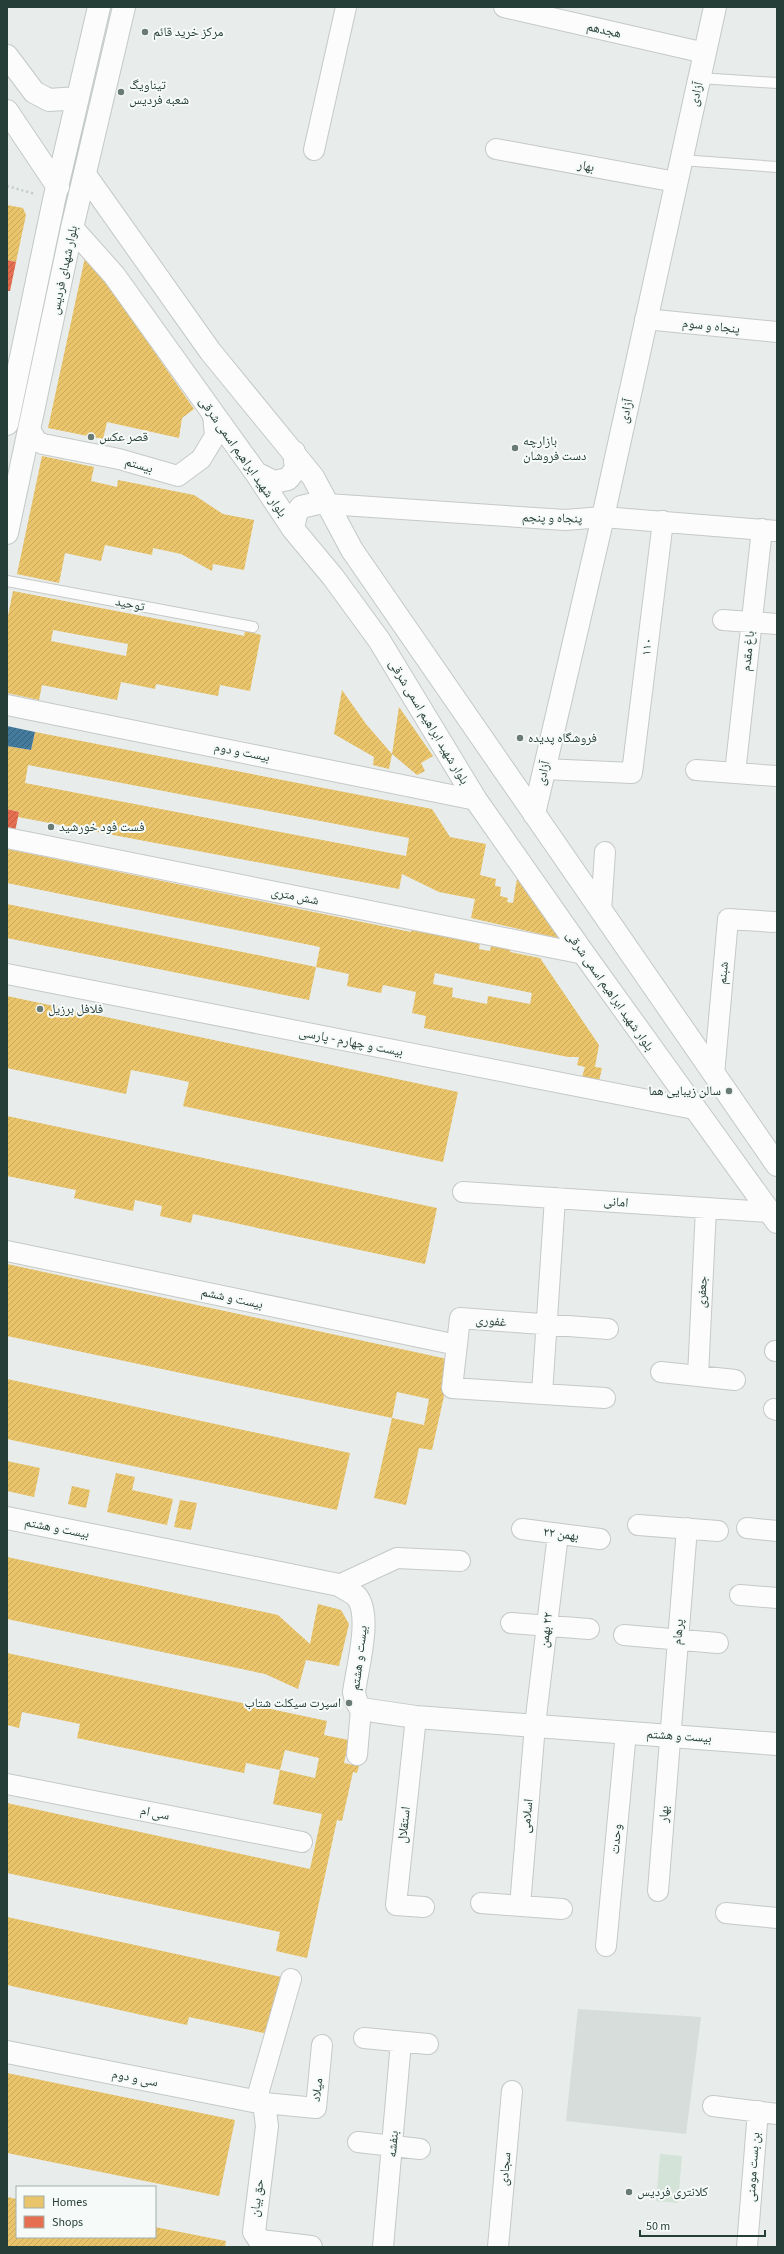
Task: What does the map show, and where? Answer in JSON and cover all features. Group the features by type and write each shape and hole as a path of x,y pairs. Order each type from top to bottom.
{"main road":[{"name":"بلوار شهدای فردیس","path":"7,424 56,194 100,7"},
{"name":"بلوار شهدای فردیس","path":"7,533 72,228 86,176 124,7"},
{"name":"آزادی","path":"534,814 603,517 645,319 715,7"},
{"path":"7,56 34,92 49,100 78,98"},
{"path":"7,111 56,194"},
{"path":"86,176 210,351 313,477 352,550 777,1164"},
{"name":"بلوار شهید ابراهیم اسمی شرقی","path":"72,228 114,275 256,473 293,528 333,578 379,640 476,800 694,1109 773,1217"},
{"path":"256,473 274,482 288,479 296,469 294,452"},
{"path":"293,528 296,514 301,507 318,503 327,504"},
{"name":"بیست و هشتم","path":"7,1518 339,1585 357,1596 362,1607 364,1620 354,1692 356,1701 361,1708 416,1716 777,1744"},
{"name":"سی و دوم","path":"7,2052 260,2102"},
{"name":"حق بیان","path":"260,2102 267,2126 254,2232 260,2242 278,2246 311,2247"}],"street":[{"path":"314,150 346,7"},
{"name":"هجدهم","path":"504,7 705,53"},
{"name":"بهار","path":"496,149 676,182"},
{"name":"پنجاه و سوم","path":"645,319 777,332"},
{"name":"بیستم","path":"30,430 37,441 43,444 119,459 178,476 201,458 215,436 213,414"},
{"name":"پنجاه و پنجم","path":"327,504 565,520 603,517 770,530"},
{"name":"۱۱۰","path":"544,769 632,773 663,521"},
{"name":"باغ مقدم","path":"735,773 752,622 770,530"},
{"path":"723,620 777,624"},
{"name":"بیست و دوم","path":"7,705 476,800"},
{"path":"696,770 776,776"},
{"name":"شش متری","path":"7,838 584,954"},
{"path":"601,911 606,852"},
{"name":"شبنم","path":"714,1074 728,919 774,922"},
{"name":"بیست و چهارم - پارسی","path":"7,974 694,1109"},
{"name":"امانی","path":"463,1192 706,1208 773,1217"},
{"path":"542,1394 548,1325 555,1198"},
{"name":"جعفری","path":"698,1376 706,1208"},
{"name":"بیست و ششم","path":"7,1251 457,1345"},
{"name":"غفوری","path":"457,1345 460,1318 548,1325"},
{"path":"548,1325 608,1329"},
{"path":"457,1345 452,1388 605,1398"},
{"path":"661,1372 735,1380"},
{"path":"638,1525 718,1531"},
{"name":"پرهام","path":"670,1736 687,1528"},
{"path":"747,1528 777,1531"},
{"name":"۲۲ بهمن","path":"522,1529 600,1539"},
{"name":"٢٢ بهمن","path":"535,1725 558,1534"},
{"path":"339,1585 397,1558 460,1561"},
{"path":"740,1595 777,1598"},
{"path":"511,1623 590,1628"},
{"path":"624,1635 718,1643"},
{"path":"358,1755 361,1708"},
{"name":"استقلال","path":"416,1716 396,1905 424,1907"},
{"name":"اسلامی","path":"520,1906 535,1725"},
{"name":"وحدت","path":"606,1946 626,1732"},
{"name":"بهار","path":"658,1891 670,1736"},
{"name":"سی ام","path":"7,1784 302,1842"},
{"path":"481,1903 562,1909"},
{"path":"726,1913 777,1918"},
{"path":"260,2102 291,1979"},
{"path":"364,2038 428,2044"},
{"name":"بنفشه","path":"383,2247 401,2042"},
{"name":"میلاد","path":"260,2102 316,2108 322,2045"},
{"name":"سجادی","path":"498,2247 512,2092"},
{"path":"713,2106 767,2113"},
{"name":"بن بست مومنی","path":"747,2247 767,2113"},
{"path":"358,2142 420,2149"}],"lane":[{"path":"699,78 777,82"},
{"path":"681,160 777,167"},
{"name":"توحید","path":"7,581 253,627"}],"path":[{"path":"7,186 56,194"}],"shaded area":[{"path":"578,2009 701,2017 686,2134 566,2121"}],"green space":[{"path":"660,2154 682,2156 678,2203 656,2201"}],"building: Homes":[{"path":"7,205 23,208 26,215 16,262 7,260"},
{"path":"86,253 194,409 182,418 179,438 107,422 103,439 48,428"},
{"path":"42,456 94,467 91,481 117,487 118,480 194,495 223,514 254,520 244,570 213,564 212,571 181,554 153,548 152,555 105,545 101,561 65,553 59,583 17,574"},
{"path":"13,591 244,636 245,631 261,635 250,691 220,685 218,696 156,684 155,689 121,682 117,700 42,685 39,700 7,693 7,621","holes":["53,630 128,644 126,656 51,641"]},
{"path":"342,690 366,724 392,754 389,769 373,765 374,757 334,734"},
{"path":"399,707 433,756 421,763 425,771 417,775 392,754"},
{"path":"35,732 432,809 450,837 486,844 480,875 496,879 495,886 501,887 500,896 508,898 507,902 513,903 517,879 562,939 471,918 475,899 439,892 402,874 399,889 18,817 19,812 7,809 7,746 31,750","holes":["28,765 409,838 406,856 25,783"]},
{"path":"7,849 411,932 412,928 480,943 479,949 490,951 492,941 512,945 510,952 540,958 599,1045 595,1067 602,1068 599,1081 582,1077 585,1067 577,1065 579,1057 568,1057 424,1028 426,1016 412,1013 416,992 383,985 381,993 347,986 349,974 316,967 320,947 7,883","holes":["435,973 532,993 530,1004 488,996 487,1004 452,997 453,988 433,984"]},
{"path":"7,904 316,967 309,1000 7,938"},
{"path":"7,996 458,1092 443,1162 183,1106 189,1082 162,1076 131,1070 126,1094 7,1068"},
{"path":"7,1116 437,1208 425,1264 193,1214 191,1223 160,1216 162,1206 135,1200 133,1211 74,1198 76,1190 7,1176"},
{"path":"7,1264 452,1360 432,1450 419,1448 406,1505 374,1498 392,1418 7,1336","holes":["397,1392 429,1399 424,1425 392,1418"]},
{"path":"7,1379 350,1453 337,1510 7,1439"},
{"path":"7,1461 40,1468 34,1497 7,1491"},
{"path":"116,1473 135,1477 132,1490 173,1499 167,1525 107,1512"},
{"path":"72,1486 90,1490 86,1508 68,1504"},
{"path":"180,1500 197,1503 191,1530 174,1527"},
{"path":"7,1557 278,1615 310,1644 318,1604 341,1610 349,1624 339,1666 306,1660 298,1689 265,1674 7,1619"},
{"path":"7,1653 327,1721 324,1735 349,1740 344,1763 359,1766 357,1773 353,1772 342,1821 337,1820 307,1958 276,1951 280,1932 7,1873 7,1803 310,1869 322,1814 273,1804 280,1770 246,1763 244,1773 77,1738 80,1724 22,1712 19,1728 7,1725","holes":["285,1750 319,1758 315,1778 280,1770"]},
{"path":"7,1917 286,1978 273,2035 189,2017 187,2025 7,1985"},
{"path":"7,2073 235,2120 219,2196 7,2153"},
{"path":"7,2197 16,2199 16,2238 156,2238 156,2227 226,2241 225,2247 7,2247"}],"building: Shops":[{"path":"7,260 16,262 10,291 7,291"},
{"path":"7,809 19,812 15,832 7,830"}],"building: Public":[{"path":"7,726 35,732 31,750 7,746"}],"place":[{"name":"مرکز خرید قائم","path":"145,32"},
{"name":"تیناویگ شعبه فردیس","path":"121,92"},
{"name":"قصر عکس","path":"91,437"},
{"name":"بازارچه دست فروشان","path":"515,448"},
{"name":"فروشگاه پدیده","path":"520,738"},
{"name":"فست فود خورشید","path":"51,827"},
{"name":"فلافل برزیل","path":"40,1009"},
{"name":"سالن زیبایی هما","path":"729,1091"},
{"name":"اسپرت سیکلت شتاب","path":"349,1703"},
{"name":"کلانتری فردیس","path":"629,2192"}]}
